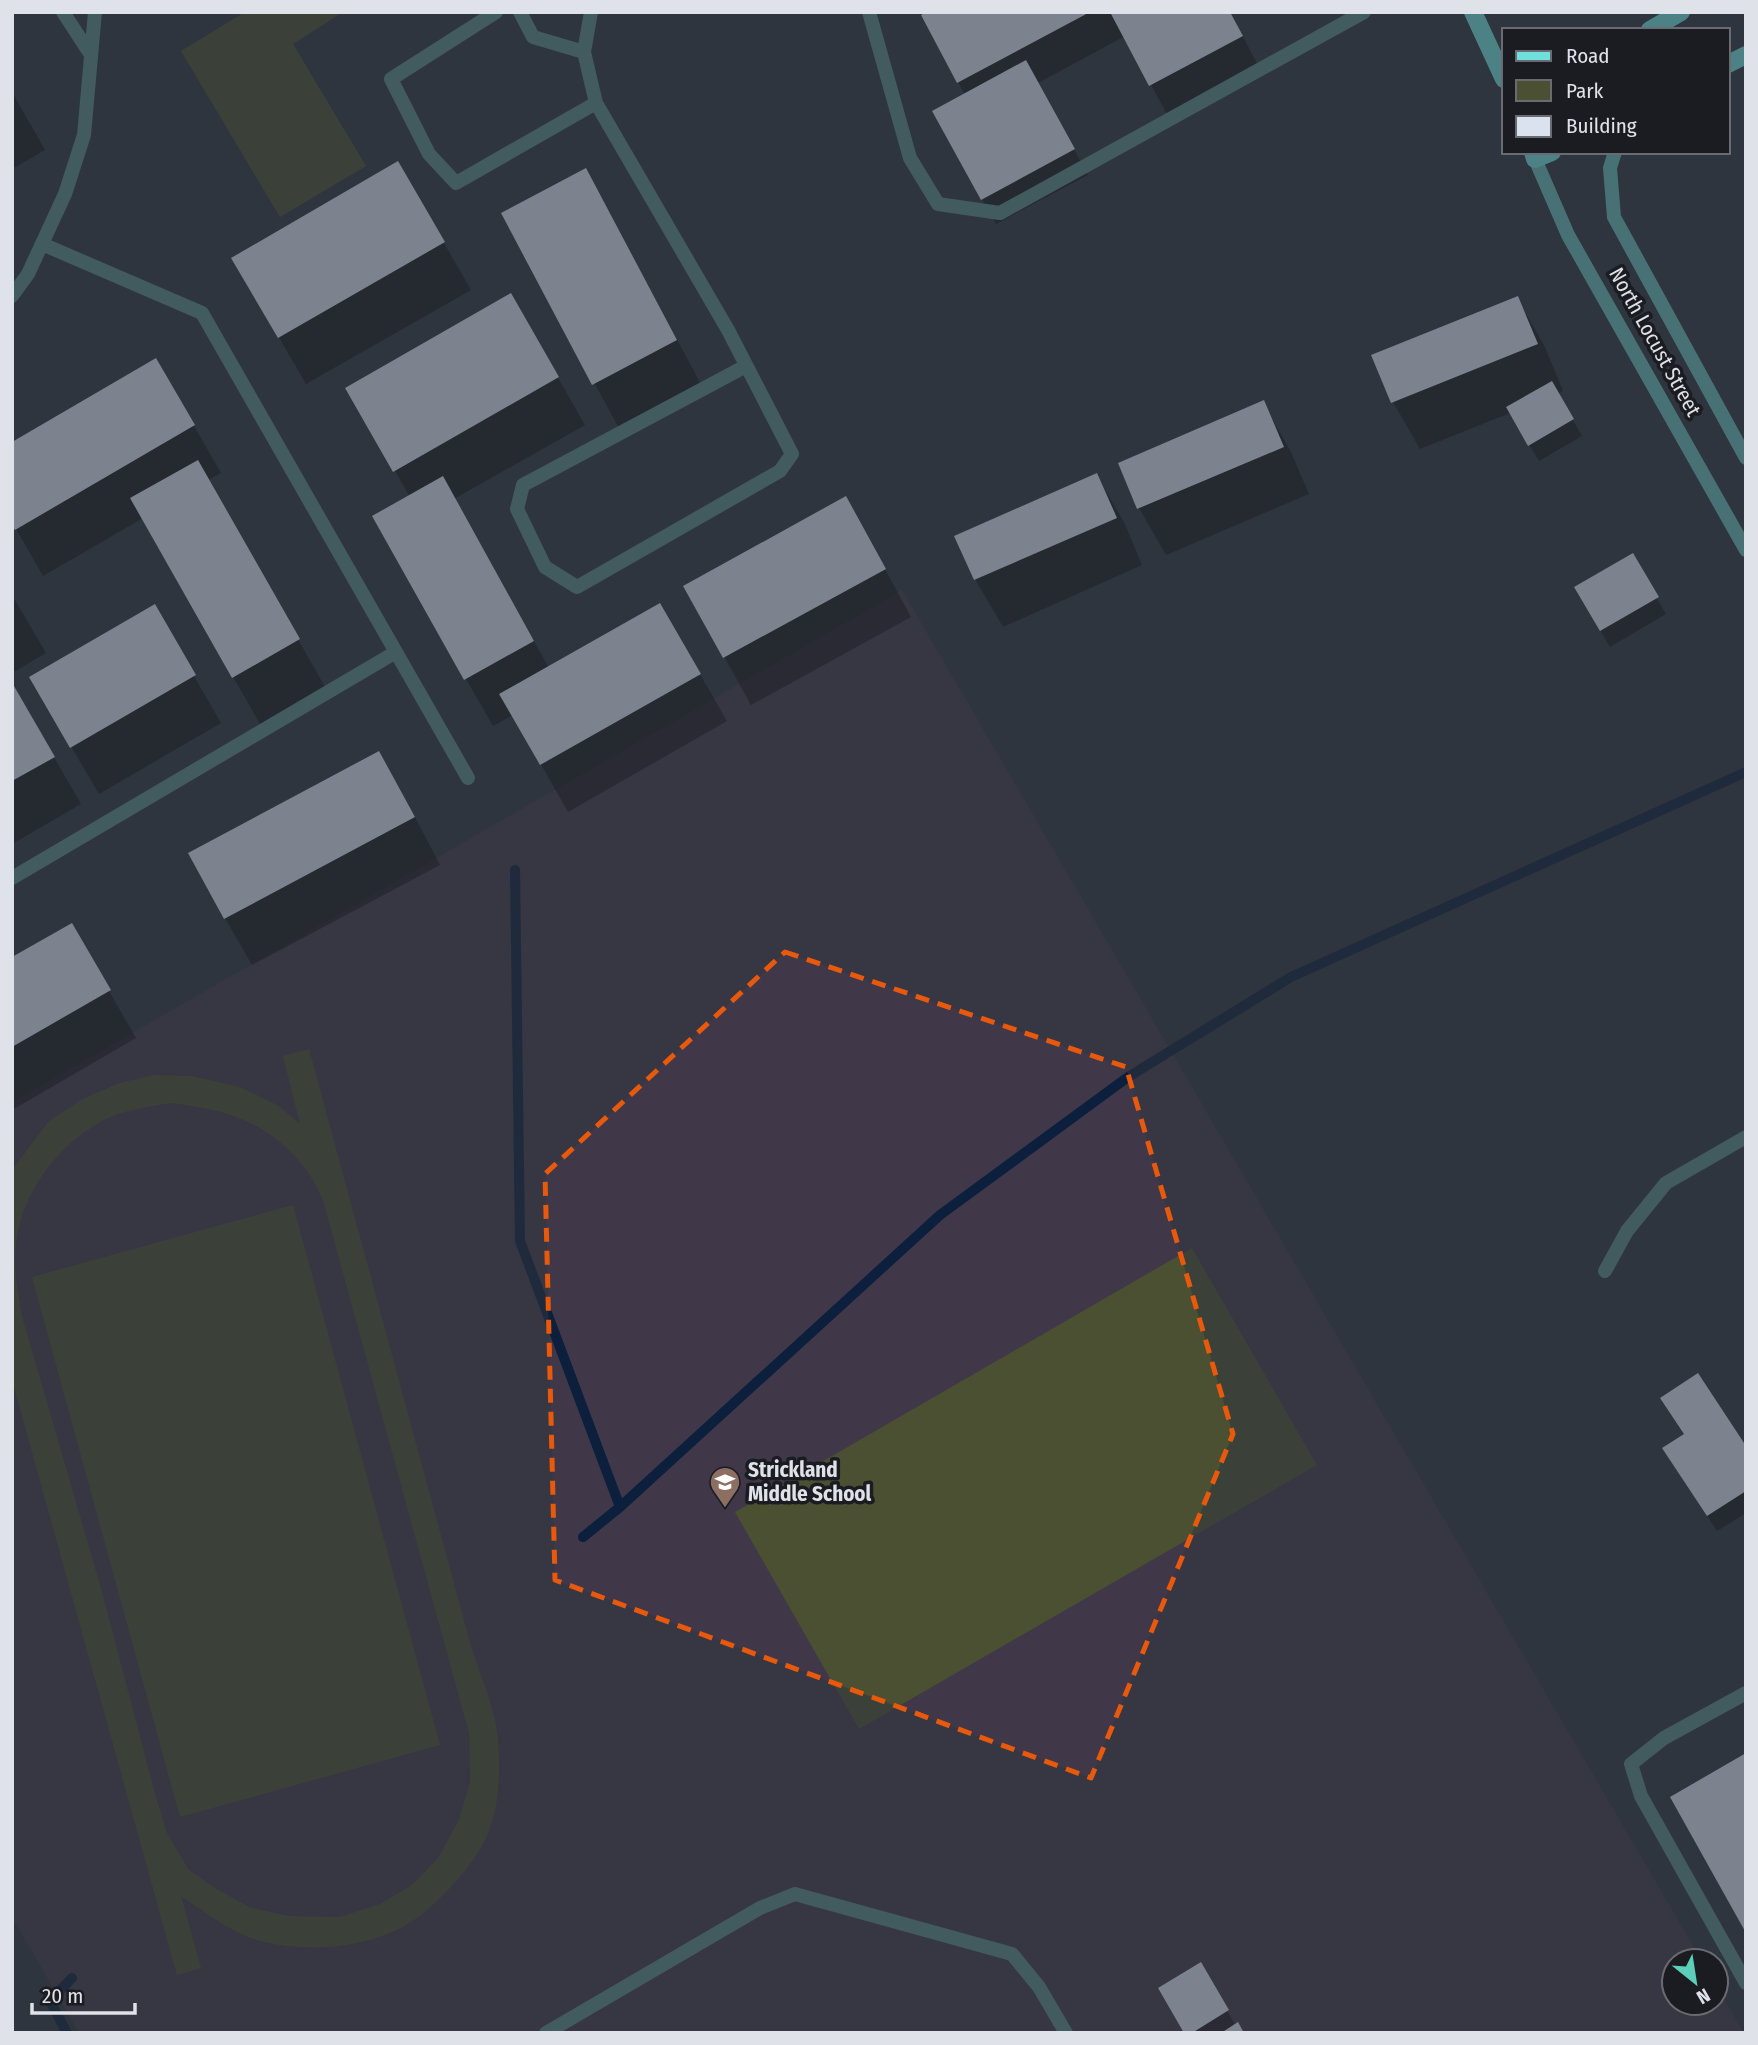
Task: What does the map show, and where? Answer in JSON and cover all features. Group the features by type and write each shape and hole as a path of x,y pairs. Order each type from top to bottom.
{"main road":[{"path":"1473,12 1502,75"},
{"path":"1653,28 1681,12"},
{"path":"1730,63 1746,55"},
{"path":"1614,154 1610,169 1614,217 1746,458"},
{"name":"North Locust Street","path":"1534,156 1569,235 1746,550"}],"street":[{"path":"64,12 91,55"},
{"path":"12,296 28,274 65,194 84,135 95,12"},
{"path":"496,12 391,79 429,154 456,183 596,103"},
{"path":"520,12 533,37 583,52"},
{"path":"591,12 583,52 596,103 728,330 792,454 780,471 577,587 545,567 517,509 523,485 746,366"},
{"path":"869,12 910,158 938,204 1000,213 1364,12"},
{"path":"42,244 202,313 468,778"},
{"path":"12,878 396,652"},
{"path":"1605,1271 1627,1231 1666,1183 1746,1137"},
{"path":"1746,1693 1664,1738 1631,1764 1641,1796 1746,1983"},
{"path":"1730,1702 1746,1706"},
{"path":"546,2033 760,1908 795,1894 1012,1954 1039,1987 1066,2033"}],"highlighted area":[{"path":"785,952 1126,1067 1233,1434 1091,1778 555,1580 545,1174"}],"shaded area":[{"name":"Strickland Middle School","path":"902,590 1694,1947 1660,1947 1660,2017 1730,2017 1730,2009 1744,2033 79,2033 12,1917 12,1102"}],"green space":[{"path":"245,12 343,12 293,44 366,166 280,217 181,51"},
{"path":"309,1049 472,1650 493,1712 498,1742 498,1790 495,1811 481,1848 452,1886 414,1920 380,1937 341,1946 282,1945 241,1934 181,1896 201,1968 177,1975 12,1380 12,1170 49,1121 81,1100 119,1083 154,1075 191,1076 240,1087 279,1106 300,1124 283,1056","holes":["170,1103 227,1114 276,1138 307,1171 323,1200 469,1733 470,1783 459,1819 439,1857 412,1885 380,1904 340,1917 289,1916 252,1908 216,1889 188,1869 167,1833 19,1301 15,1264 19,1226 25,1207 44,1173 70,1144 102,1121 135,1109"]},
{"path":"293,1205 440,1745 180,1817 32,1277"},
{"path":"1192,1248 1317,1465 859,1729 735,1512"}],"building":[{"path":"926,12 1090,12 957,83 921,15"},
{"path":"1110,12 1230,12 1243,36 1149,86"},
{"path":"1026,60 1075,149 981,200 932,111"},
{"path":"398,161 445,242 278,338 231,258"},
{"path":"586,168 677,340 592,385 501,213"},
{"path":"511,293 559,377 393,472 345,388"},
{"path":"1518,296 1538,344 1391,403 1371,355"},
{"path":"156,358 195,425 15,530 12,526 12,442"},
{"path":"1552,381 1574,419 1528,446 1506,407"},
{"path":"1264,400 1284,447 1137,509 1118,463"},
{"path":"198,460 300,639 232,678 130,498"},
{"path":"1097,473 1117,518 974,580 954,536"},
{"path":"443,476 534,641 464,680 372,516"},
{"path":"846,496 886,569 723,658 683,586"},
{"path":"1633,553 1659,597 1600,631 1574,587"},
{"path":"660,603 701,674 540,765 499,694"},
{"path":"155,604 196,675 70,748 29,677"},
{"path":"14,686 55,757 12,781 12,687"},
{"path":"379,751 415,817 224,919 188,853"},
{"path":"72,923 111,990 12,1047 12,957"},
{"path":"1698,1373 1746,1446 1746,1491 1707,1516 1662,1448 1684,1434 1660,1398"},
{"path":"1746,1753 1746,1933 1670,1797"},
{"path":"1201,1962 1229,2010 1192,2033 1184,2033 1158,1988"},
{"path":"1238,2022 1244,2033 1221,2033"}],"waterway":[{"path":"583,1537 620,1507 940,1215 1128,1077 1291,977 1746,772"},
{"path":"515,870 520,1241 620,1507"},
{"path":"67,2033 50,2001 72,1978"}],"place":[{"name":"Strickland Middle School","path":"725,1509"}]}
